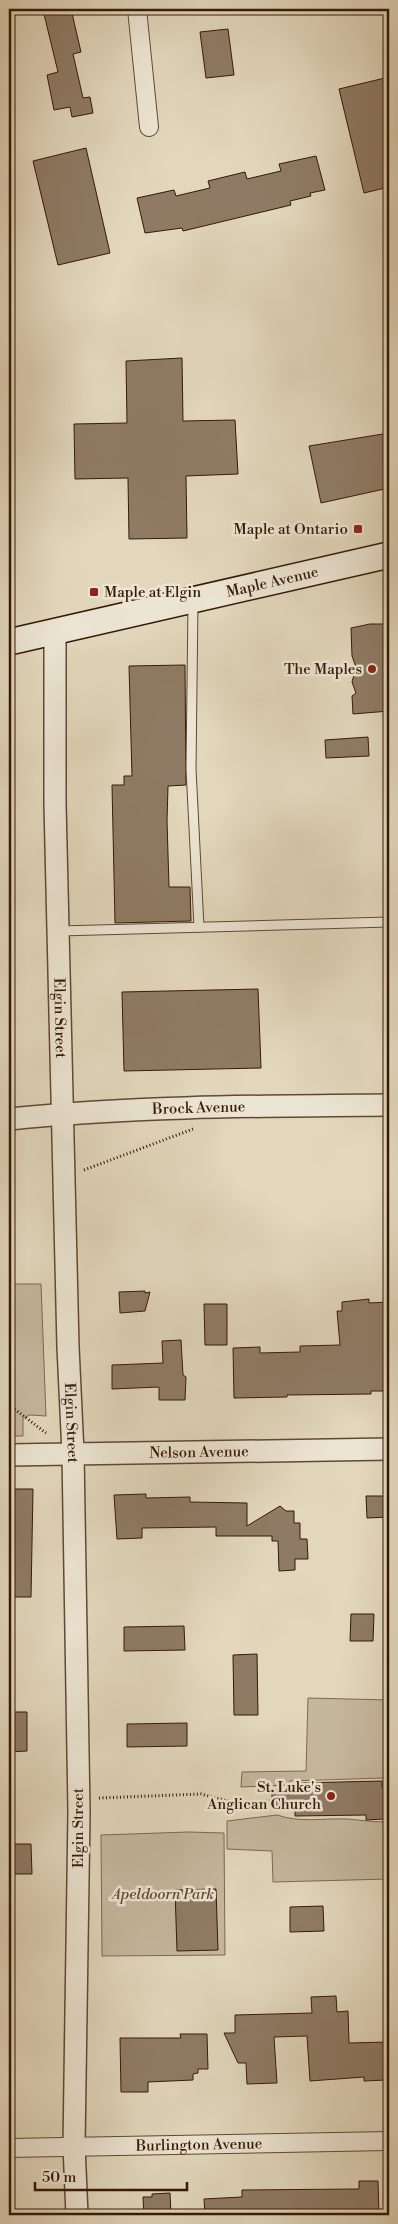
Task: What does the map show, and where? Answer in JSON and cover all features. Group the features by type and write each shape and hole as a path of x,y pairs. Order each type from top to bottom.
{"main road":[{"name":"Maple Avenue","path":"9,642 389,555"}],"street":[{"path":"137,9 149,127"},
{"name":"Elgin Street","path":"55,632 55,804 64,1113 68,1347 73,1452 79,1799 74,2146 77,2215"},
{"name":"Brock Avenue","path":"9,1118 64,1113 284,1105 389,1105"},
{"name":"Nelson Avenue","path":"9,1455 73,1452 389,1449"},
{"name":"Burlington Avenue","path":"9,2148 389,2141"}],"lane":[{"path":"193,600 191,769 199,927"},
{"path":"58,931 389,922"}],"path":[{"path":"65,1177 154,1142 199,1128"},
{"path":"9,1405 18,1410 36,1427 73,1452"},
{"path":"79,1799 201,1794 231,1802 274,1801"}],"green space":[{"path":"9,1284 41,1284 46,1416 30,1415 23,1418 23,1436 9,1436"},
{"path":"308,1698 389,1700 389,1787 385,1787 384,1778 290,1781 289,1785 241,1787 242,1772 306,1771"},
{"path":"277,1815 303,1820 347,1819 386,1822 386,1817 389,1816 389,1879 273,1882 272,1851 227,1849 227,1821"},
{"name":"Apeldoorn Park","path":"189,1832 224,1833 225,1955 102,1956 101,1835"}],"building":[{"path":"71,9 81,52 73,54 83,98 90,97 93,113 72,117 70,107 54,110 47,75 58,72 44,14"},
{"path":"228,29 234,75 206,78 200,32"},
{"path":"389,77 389,187 364,193 339,89"},
{"path":"86,148 110,253 58,265 33,161"},
{"path":"316,156 325,190 310,193 311,196 290,201 291,205 183,231 182,228 145,233 137,198 174,190 176,196 210,188 208,181 245,172 247,179 281,171 279,164"},
{"path":"182,358 183,421 235,420 238,474 186,476 187,538 129,539 128,478 75,479 74,424 127,423 126,361"},
{"path":"389,433 389,488 321,503 309,446"},
{"name":"The Maples","path":"370,624 389,624 389,711 353,714 352,696 356,693 352,682 356,667 352,656 351,628"},
{"path":"185,665 186,785 168,786 167,821 169,887 190,887 191,921 115,923 112,785 124,785 124,776 132,776 129,666"},
{"path":"368,737 369,756 326,758 325,740"},
{"path":"258,989 261,1068 124,1071 122,992"},
{"path":"145,1291 145,1293 150,1292 145,1311 120,1313 119,1292"},
{"path":"369,1299 369,1303 389,1302 389,1391 371,1391 371,1394 234,1398 233,1348 260,1347 260,1353 300,1352 300,1346 340,1345 337,1311 342,1311 342,1302"},
{"path":"204,1304 227,1304 227,1345 205,1345"},
{"path":"181,1340 183,1375 186,1377 185,1400 159,1400 159,1387 112,1389 112,1365 163,1363 162,1341"},
{"path":"14,1489 33,1489 31,1597 9,1597 9,1548 14,1548"},
{"path":"146,1494 146,1498 190,1497 190,1502 247,1503 247,1526 280,1506 286,1511 294,1511 294,1523 300,1523 300,1539 307,1539 308,1559 295,1559 295,1570 279,1571 278,1541 272,1541 272,1536 216,1536 216,1527 142,1528 142,1538 117,1539 114,1495"},
{"path":"366,1496 387,1496 389,1517 367,1518"},
{"path":"351,1614 374,1614 373,1641 350,1641"},
{"path":"184,1626 185,1650 124,1651 124,1627"},
{"path":"257,1654 258,1715 234,1715 233,1655"},
{"path":"9,1712 27,1712 27,1751 9,1752"},
{"path":"187,1723 187,1746 127,1747 127,1724"},
{"name":"St. Luke's Anglican Church","path":"382,1781 382,1788 389,1788 389,1810 384,1810 384,1819 366,1820 366,1815 295,1816 295,1808 272,1808 272,1790 295,1789 295,1783"},
{"path":"9,1844 31,1844 32,1874 9,1874"},
{"path":"216,1889 218,1950 177,1951 175,1890"},
{"path":"323,1906 324,1931 290,1932 290,1907"},
{"path":"336,1996 337,2012 348,2011 349,2043 389,2042 389,2074 386,2074 386,2080 364,2081 364,2077 310,2081 307,2036 274,2037 277,2083 247,2084 246,2063 238,2063 224,2033 235,2033 235,2015 312,2013 311,1997"},
{"path":"180,2034 207,2034 208,2069 198,2069 198,2073 193,2074 193,2080 148,2082 148,2092 121,2092 120,2038 181,2038"},
{"path":"359,2181 378,2181 379,2215 205,2215 204,2199 242,2197 242,2190 359,2189"},
{"path":"170,2193 171,2215 144,2215 143,2197 152,2197 152,2194"}],"place":[{"name":"Maple at Ontario","path":"358,529"},
{"name":"Maple at Elgin","path":"94,592"},
{"name":"The Maples","path":"372,669"},
{"name":"St. Luke's Anglican Church","path":"331,1796"}]}
